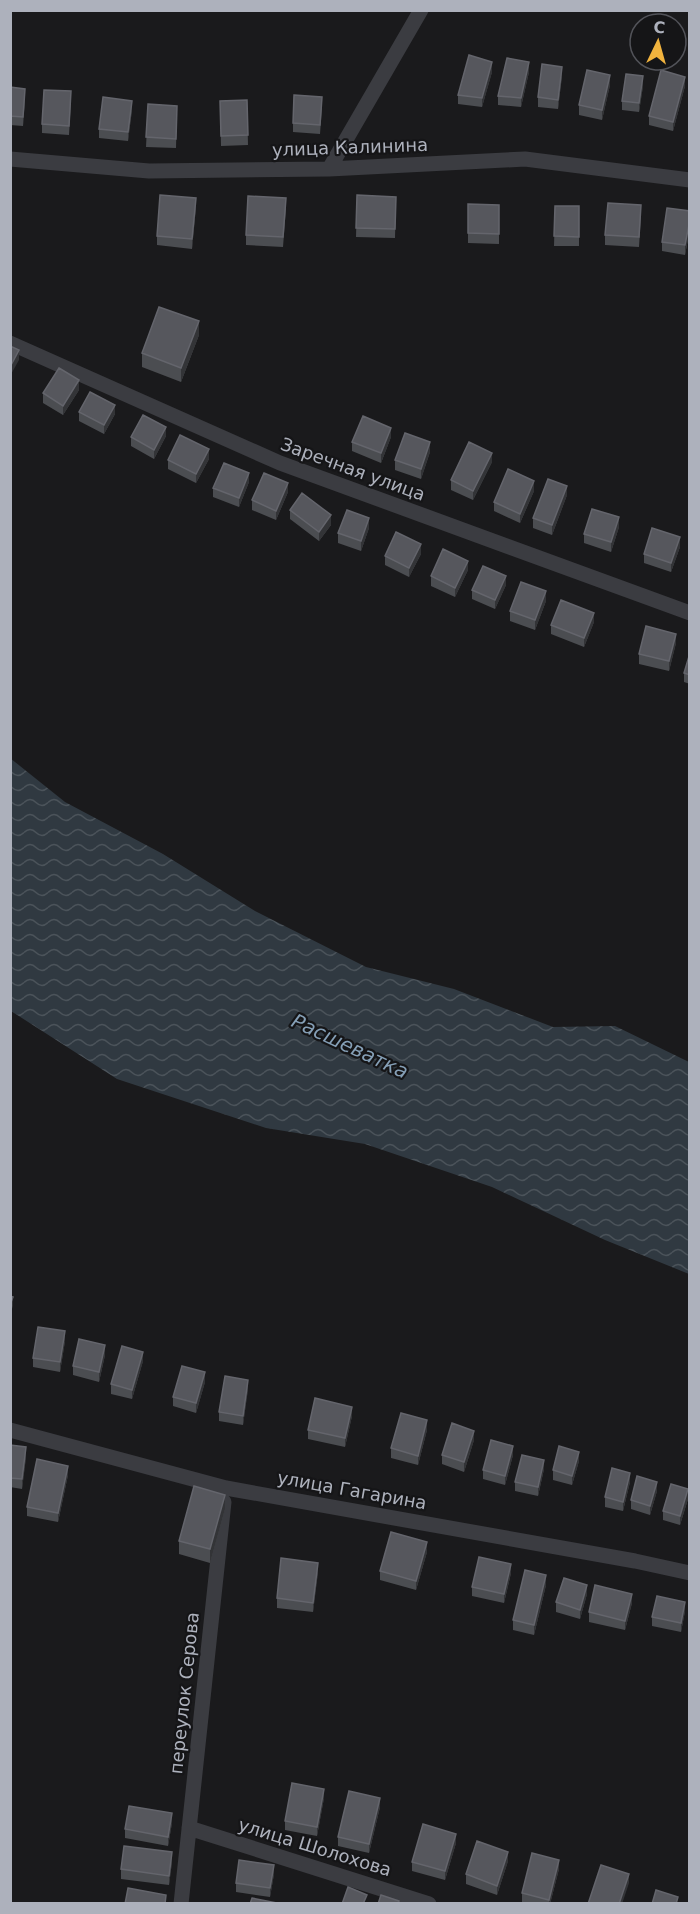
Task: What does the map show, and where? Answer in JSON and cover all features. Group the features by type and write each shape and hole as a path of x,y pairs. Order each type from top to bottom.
{"street":[{"path":"329,169 421,10"},
{"name":"улица Калинина","path":"10,159 149,171 329,169 525,159 690,180"},
{"name":"Заречная улица","path":"10,343 280,463 690,613"},
{"name":"улица Гагарина","path":"10,1430 225,1488 690,1572"},
{"name":"переулок Серова","path":"181,1904 225,1488"},
{"name":"улица Шолохова","path":"189,1828 429,1904"}],"water":[{"name":"Расшеватка","path":"10,758 65,802 163,854 255,911 366,967 454,989 553,1027 615,1026 689,1062 689,1274 605,1240 492,1187 365,1144 266,1128 117,1079 11,1011"}],"building":[{"path":"469,55 492,62 482,98 458,95"},
{"path":"507,58 529,62 521,98 498,96"},
{"path":"542,64 562,67 558,100 538,97"},
{"path":"587,70 610,75 602,110 579,105"},
{"path":"660,72 685,77 673,122 649,116"},
{"path":"626,74 643,76 639,103 622,101"},
{"path":"10,87 25,89 23,117 10,116"},
{"path":"44,90 71,91 69,126 42,124"},
{"path":"294,95 322,97 320,125 293,123"},
{"path":"103,97 132,101 128,132 99,129"},
{"path":"247,100 248,135 221,136 220,101"},
{"path":"148,104 177,106 176,139 146,137"},
{"path":"160,195 196,198 192,239 157,236"},
{"path":"357,195 396,197 395,229 356,228"},
{"path":"248,196 286,198 283,237 246,235"},
{"path":"608,203 641,205 639,237 605,235"},
{"path":"468,204 499,205 499,234 468,233"},
{"path":"555,206 579,206 579,237 554,236"},
{"path":"667,208 690,211 685,245 662,242"},
{"path":"159,307 199,321 181,368 142,353"},
{"path":"10,346 19,350 10,367"},
{"path":"59,368 79,380 63,406 43,393"},
{"path":"90,392 115,405 104,425 79,412"},
{"path":"143,415 166,427 154,450 131,437"},
{"path":"363,416 391,428 381,453 352,442"},
{"path":"405,433 430,442 421,469 395,460"},
{"path":"180,435 209,449 196,474 168,460"},
{"path":"469,442 492,453 473,491 451,480"},
{"path":"224,463 249,473 239,498 213,488"},
{"path":"508,469 534,481 520,514 494,502"},
{"path":"264,473 288,483 276,511 252,500"},
{"path":"548,479 567,486 552,525 533,518"},
{"path":"302,493 331,515 319,532 290,510"},
{"path":"592,509 619,517 611,542 584,534"},
{"path":"347,510 369,518 361,541 338,533"},
{"path":"652,528 680,537 671,563 644,554"},
{"path":"396,532 421,544 409,568 385,556"},
{"path":"443,549 468,561 455,588 431,576"},
{"path":"483,566 506,576 495,600 472,590"},
{"path":"521,582 546,591 535,620 510,611"},
{"path":"561,600 594,613 584,638 551,625"},
{"path":"646,626 676,634 669,661 639,654"},
{"path":"690,653 690,675 684,673"},
{"path":"38,1327 65,1331 60,1362 33,1358"},
{"path":"79,1339 105,1345 99,1372 73,1366"},
{"path":"122,1346 143,1352 132,1390 111,1384"},
{"path":"182,1366 205,1372 196,1403 173,1397"},
{"path":"225,1376 248,1380 243,1416 219,1412"},
{"path":"315,1398 352,1407 345,1438 308,1430"},
{"path":"401,1413 427,1420 418,1456 391,1448"},
{"path":"452,1423 474,1431 464,1462 442,1455"},
{"path":"491,1440 513,1446 505,1476 483,1470"},
{"path":"10,1445 26,1447 22,1479 10,1478"},
{"path":"559,1446 579,1452 572,1476 553,1470"},
{"path":"522,1455 544,1460 538,1487 515,1482"},
{"path":"37,1459 68,1466 58,1513 27,1507"},
{"path":"612,1468 630,1473 623,1502 605,1497"},
{"path":"637,1476 657,1482 650,1506 631,1500"},
{"path":"671,1484 688,1489 680,1516 663,1511"},
{"path":"194,1486 225,1495 210,1549 179,1541"},
{"path":"391,1532 427,1542 416,1581 380,1571"},
{"path":"479,1557 511,1564 504,1594 472,1587"},
{"path":"281,1558 318,1563 313,1603 277,1598"},
{"path":"525,1570 546,1575 534,1625 513,1620"},
{"path":"564,1578 587,1585 580,1610 556,1602"},
{"path":"595,1585 632,1594 625,1621 589,1612"},
{"path":"657,1596 685,1602 681,1623 652,1617"},
{"path":"292,1783 324,1789 317,1827 285,1821"},
{"path":"349,1791 380,1798 369,1844 338,1837"},
{"path":"129,1806 172,1813 168,1837 125,1829"},
{"path":"423,1824 456,1834 445,1871 412,1862"},
{"path":"477,1841 508,1852 497,1886 466,1874"},
{"path":"124,1846 172,1852 169,1876 121,1869"},
{"path":"532,1853 559,1860 549,1900 522,1893"},
{"path":"239,1860 274,1865 270,1888 236,1883"},
{"path":"601,1865 629,1874 619,1904 588,1904"},
{"path":"348,1887 367,1895 363,1904 342,1904"},
{"path":"128,1888 166,1895 165,1904 125,1904"},
{"path":"656,1890 678,1897 676,1904 652,1904"},
{"path":"381,1895 399,1901 398,1904 378,1904"},
{"path":"252,1898 282,1904 250,1904"}]}
